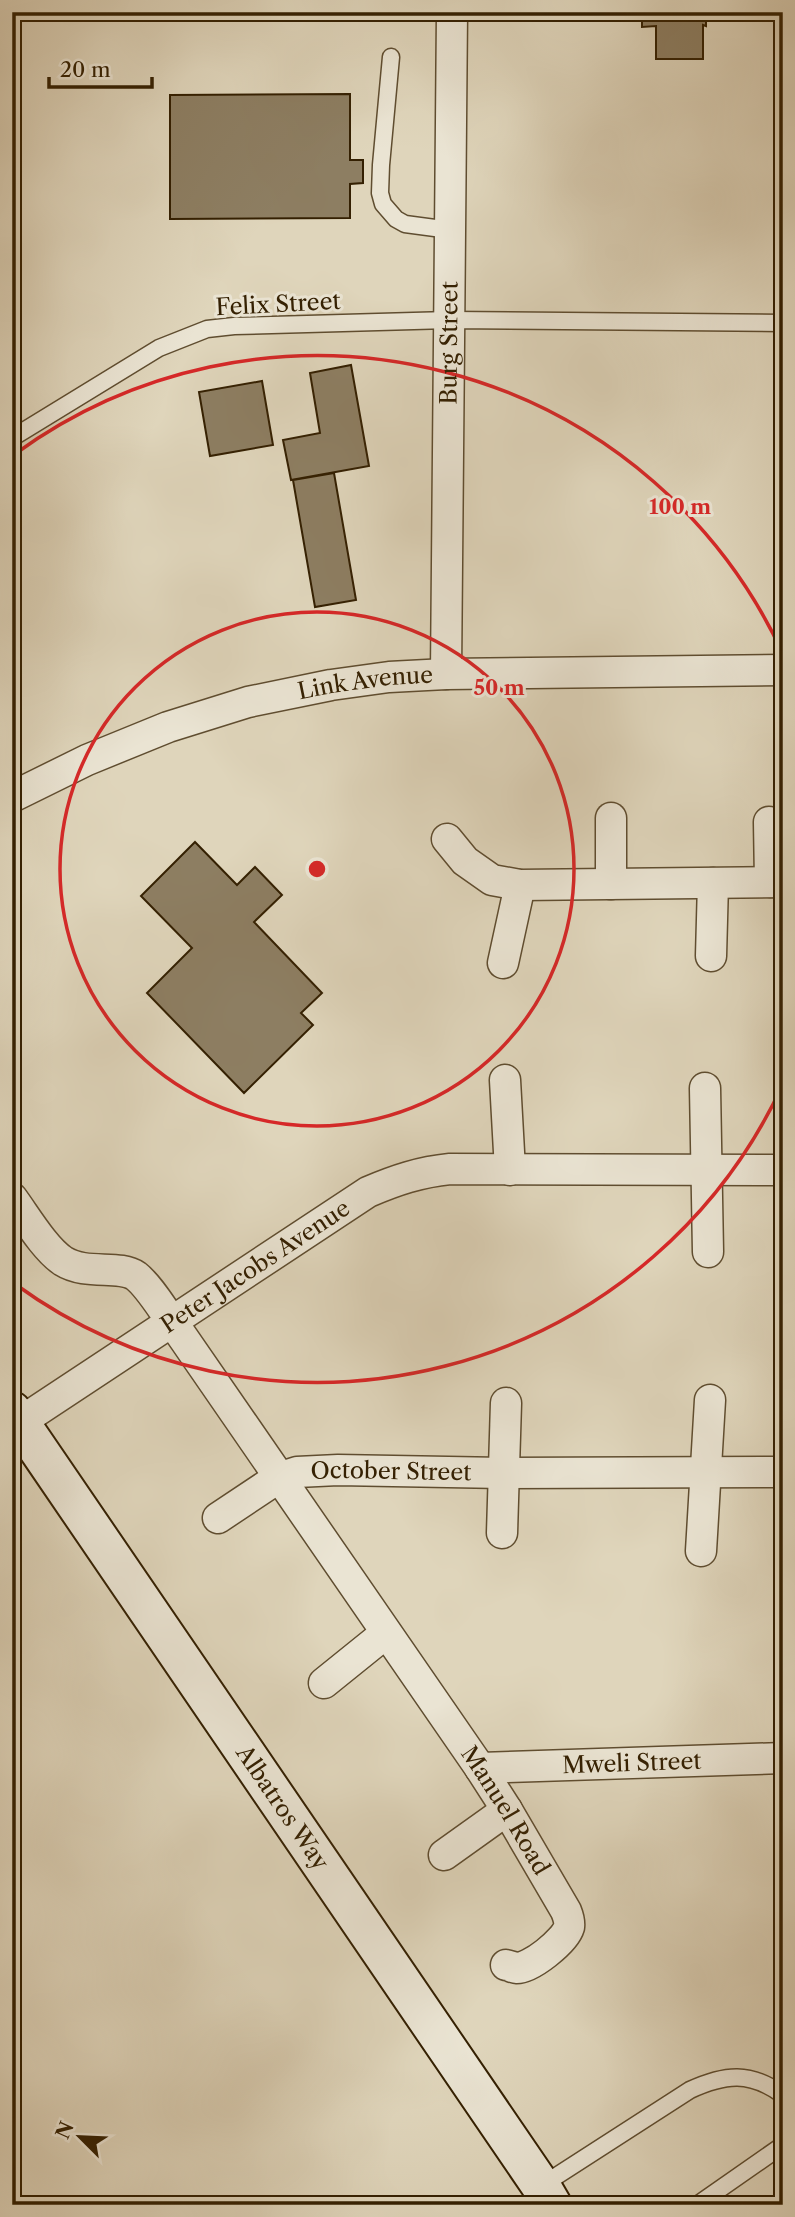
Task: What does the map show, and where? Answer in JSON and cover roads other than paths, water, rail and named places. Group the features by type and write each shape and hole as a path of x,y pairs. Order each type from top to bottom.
{"street":[{"name":"Burg Street","path":"446,674 452,12"},
{"name":"Link Avenue","path":"12,797 88,760 156,732 248,702 331,685 388,677 446,674 783,670"},
{"path":"611,818 611,884"},
{"path":"447,839 466,861 492,880 520,885 776,882 769,822"},
{"path":"711,956 713,883"},
{"path":"503,963 520,885"},
{"path":"505,1080 510,1170"},
{"path":"705,1088 708,1252"},
{"name":"Peter Jacobs Avenue","path":"16,1417 173,1323 368,1192 400,1179 425,1171 450,1169 783,1170"},
{"name":"Manuel Road","path":"12,1198 55,1255 79,1268 120,1271 136,1276 173,1323 480,1768 569,1920 563,1937 531,1964 516,1969 506,1965"},
{"path":"701,1551 710,1400"},
{"name":"October Street","path":"502,1533 506,1403"},
{"name":"Albatros Way","path":"16,1417 547,2195"},
{"name":"October Street","path":"278,1478 297,1472 338,1470 503,1473 783,1472"},
{"path":"218,1517 278,1478"},
{"path":"324,1683 386,1633"},
{"name":"Mweli Street","path":"480,1768 783,1758"},
{"path":"444,1854 507,1810"}],"lane":[{"path":"391,57 381,165 380,193 383,204 396,219 405,224 450,230"},
{"name":"Felix Street","path":"12,438 159,348 208,329 449,320 783,323"},
{"path":"547,2195 690,2090 710,2081 726,2077 743,2078 759,2082 783,2095"},
{"path":"697,2205 783,2145"}]}
